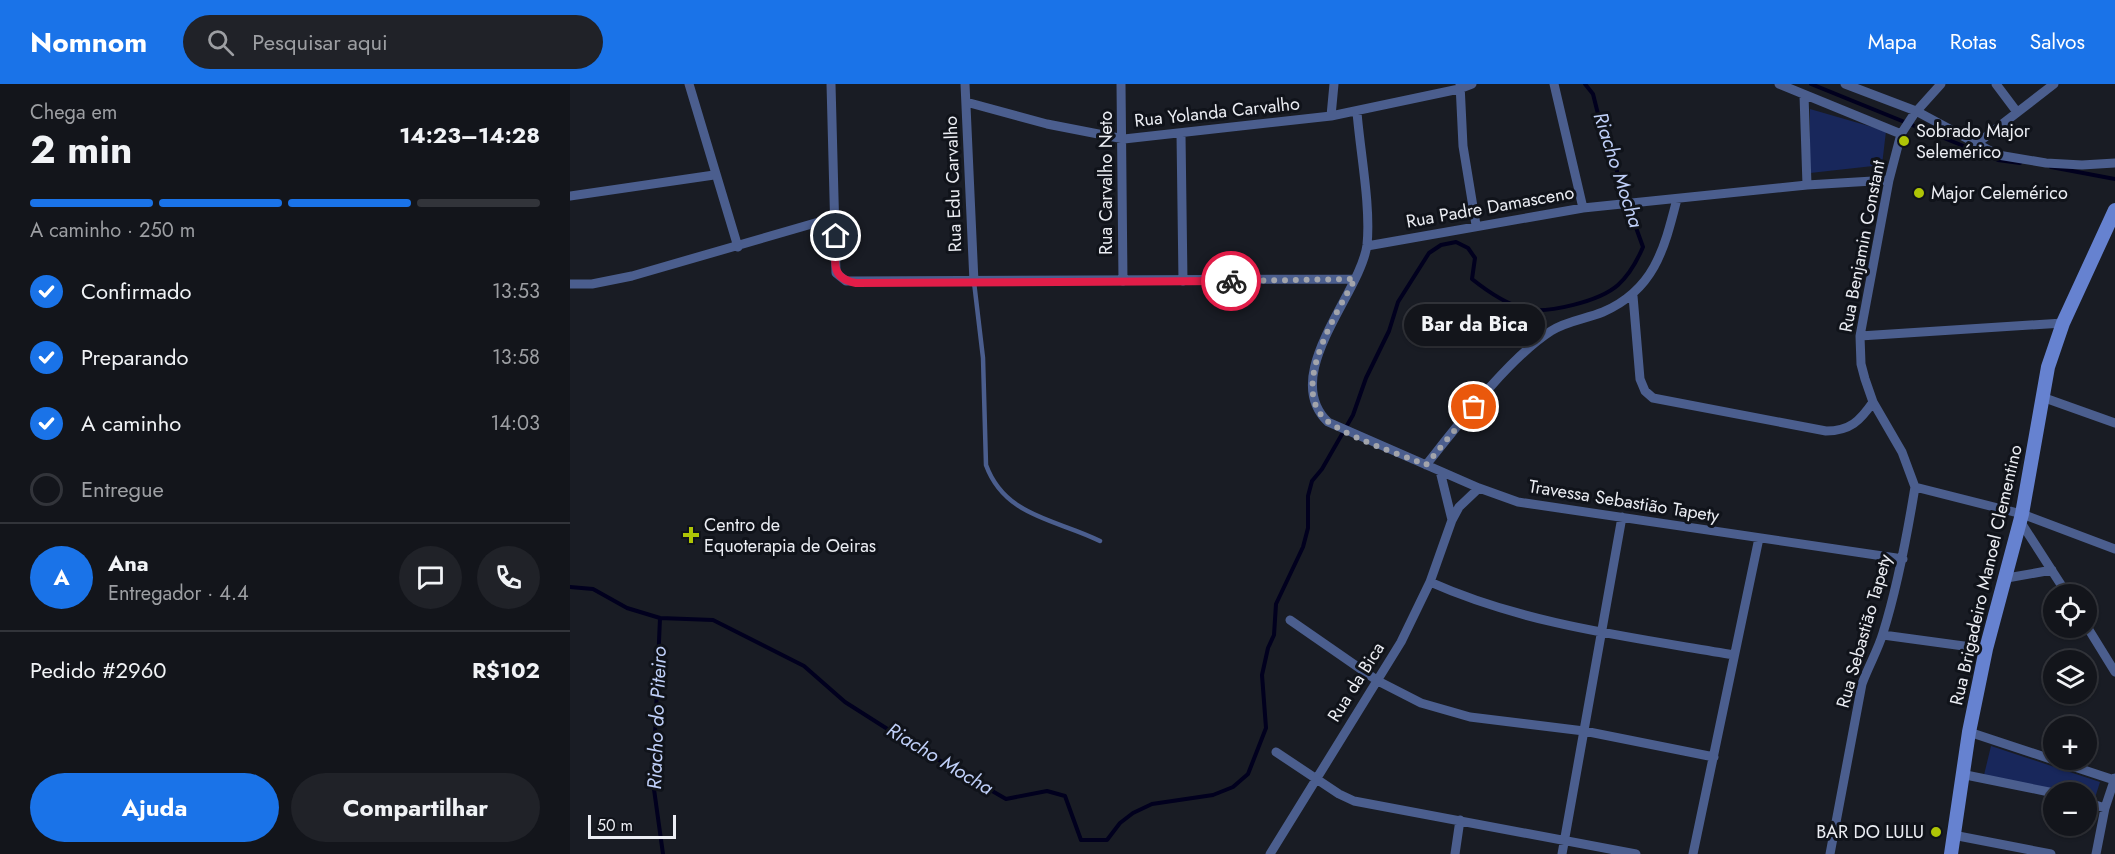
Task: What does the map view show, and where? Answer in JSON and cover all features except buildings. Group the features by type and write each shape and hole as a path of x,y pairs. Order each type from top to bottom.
{"main road":[{"name":"Rua Brigadeiro Manoel Clementino","path":"1951,854 1969,732 1986,650 2007,578 2021,517 2048,367 2063,323 2115,210"}],"street":[{"path":"689,84 714,175 738,247"},
{"path":"831,84 836,273 840,279 856,283 1355,279 1367,246 1366,207 1357,112"},
{"name":"Rua Edu Carvalho","path":"965,84 974,282"},
{"name":"Rua Carvalho Neto","path":"1121,84 1124,139 1123,281"},
{"path":"1331,116 1334,84"},
{"name":"Rua Yolanda Carvalho","path":"966,102 1047,124 1124,139 1357,112 1472,84"},
{"path":"1554,84 1583,208"},
{"path":"1779,84 1903,131"},
{"path":"1845,84 1944,124 1976,145 1998,155 2019,160 2082,165 2115,163"},
{"name":"Rua Benjamin Constant","path":"1915,487 1902,452 1873,402 1861,364 1860,336 1889,180 1903,131 1915,112 1941,84"},
{"path":"1996,84 2017,112"},
{"path":"1976,145 2054,84"},
{"path":"1459,87 1463,146 1476,225"},
{"path":"1804,95 1807,185"},
{"path":"1181,134 1183,281"},
{"path":"570,196 714,175"},
{"path":"1426,465 1459,423 1534,344 1552,330 1604,312 1633,296 1652,272 1660,255 1677,199 1807,185 1889,180"},
{"name":"Rua Padre Damasceno","path":"1367,246 1583,208 1677,199"},
{"path":"570,284 607,282 738,247 836,217"},
{"name":"Travessa Sebastião Tapety","path":"1355,279 1318,356 1313,391 1321,415 1341,429 1479,488 1518,502 1903,559"},
{"path":"1633,296 1640,379 1645,390 1653,398 1826,431 1842,431 1854,426 1873,402"},
{"path":"1860,336 2063,323"},
{"path":"2042,397 2115,423"},
{"path":"1440,471 1452,520"},
{"path":"1915,487 2021,517 2115,549"},
{"name":"Rua Sebastião Tapety","path":"1830,854 1862,684 1870,658 1882,635 1903,559 1915,487"},
{"name":"Rua da Bica","path":"1270,854 1401,642 1430,582 1452,520 1459,507 1479,488"},
{"path":"1562,854 1622,517"},
{"path":"2021,517 2061,584"},
{"path":"1693,854 1759,538"},
{"path":"2007,578 2052,570"},
{"path":"1430,582 1499,610 1603,633 1734,655"},
{"path":"1290,620 1378,681 1421,703 1470,717 1584,731 1714,758"},
{"path":"1882,635 1986,650"},
{"path":"2094,638 2115,672"},
{"path":"1969,732 2114,779 2096,854"},
{"path":"1276,752 1315,779 1354,801 1636,854"},
{"path":"1961,774 2043,791"},
{"path":"1455,854 1460,820"},
{"path":"1953,835 2011,851 2051,854"}],"lane":[{"path":"974,282 983,358 984,446 986,465 992,481 998,490 1019,507 1100,541"}],"shaded area":[{"path":"1810,109 1886,131 1882,165 1810,173"},
{"path":"1991,746 2043,763 2043,770 2064,770 2100,782 2097,792 2097,782 2043,782 2043,787 1984,775"}],"waterway":[{"name":"Riacho Mocha","path":"570,587 593,589 627,608 660,618 713,620 804,666 845,702 911,744 1006,799 1047,791 1065,796 1081,840 1107,840 1120,823 1133,813 1152,804 1213,795 1233,787 1248,774 1266,728 1262,675 1268,648 1274,635 1276,604 1303,547 1308,528 1308,496 1312,481 1322,469 1353,415 1366,378 1389,331 1398,302 1429,253 1441,245 1456,242 1468,248 1475,258 1472,279 1518,307 1535,310 1573,305 1610,291 1626,277 1638,257 1643,247 1621,186 1610,145 1603,134 1593,94 1585,84"},
{"path":"1811,84 1998,160 2020,163"},
{"path":"2051,167 2115,179"},
{"name":"Riacho do Piteiro","path":"660,618 653,782 663,854"}],"way so far":[{"path":"1231,281 1355,279 1325,338 1313,379 1316,405 1321,415 1341,429 1426,465 1474,407"}],"place":[{"name":"Sobrado Major Selemérico","path":"1904,141"},
{"name":"Major Celemérico","path":"1919,193"},
{"name":"Bar da Bica","path":"1474,407"},
{"name":"Centro de Equoterapia de Oeiras","path":"691,535"},
{"name":"BAR DO LULU","path":"1936,832"}],"route":[{"path":"836,236 836,273 840,279 856,283 1231,281"}]}
